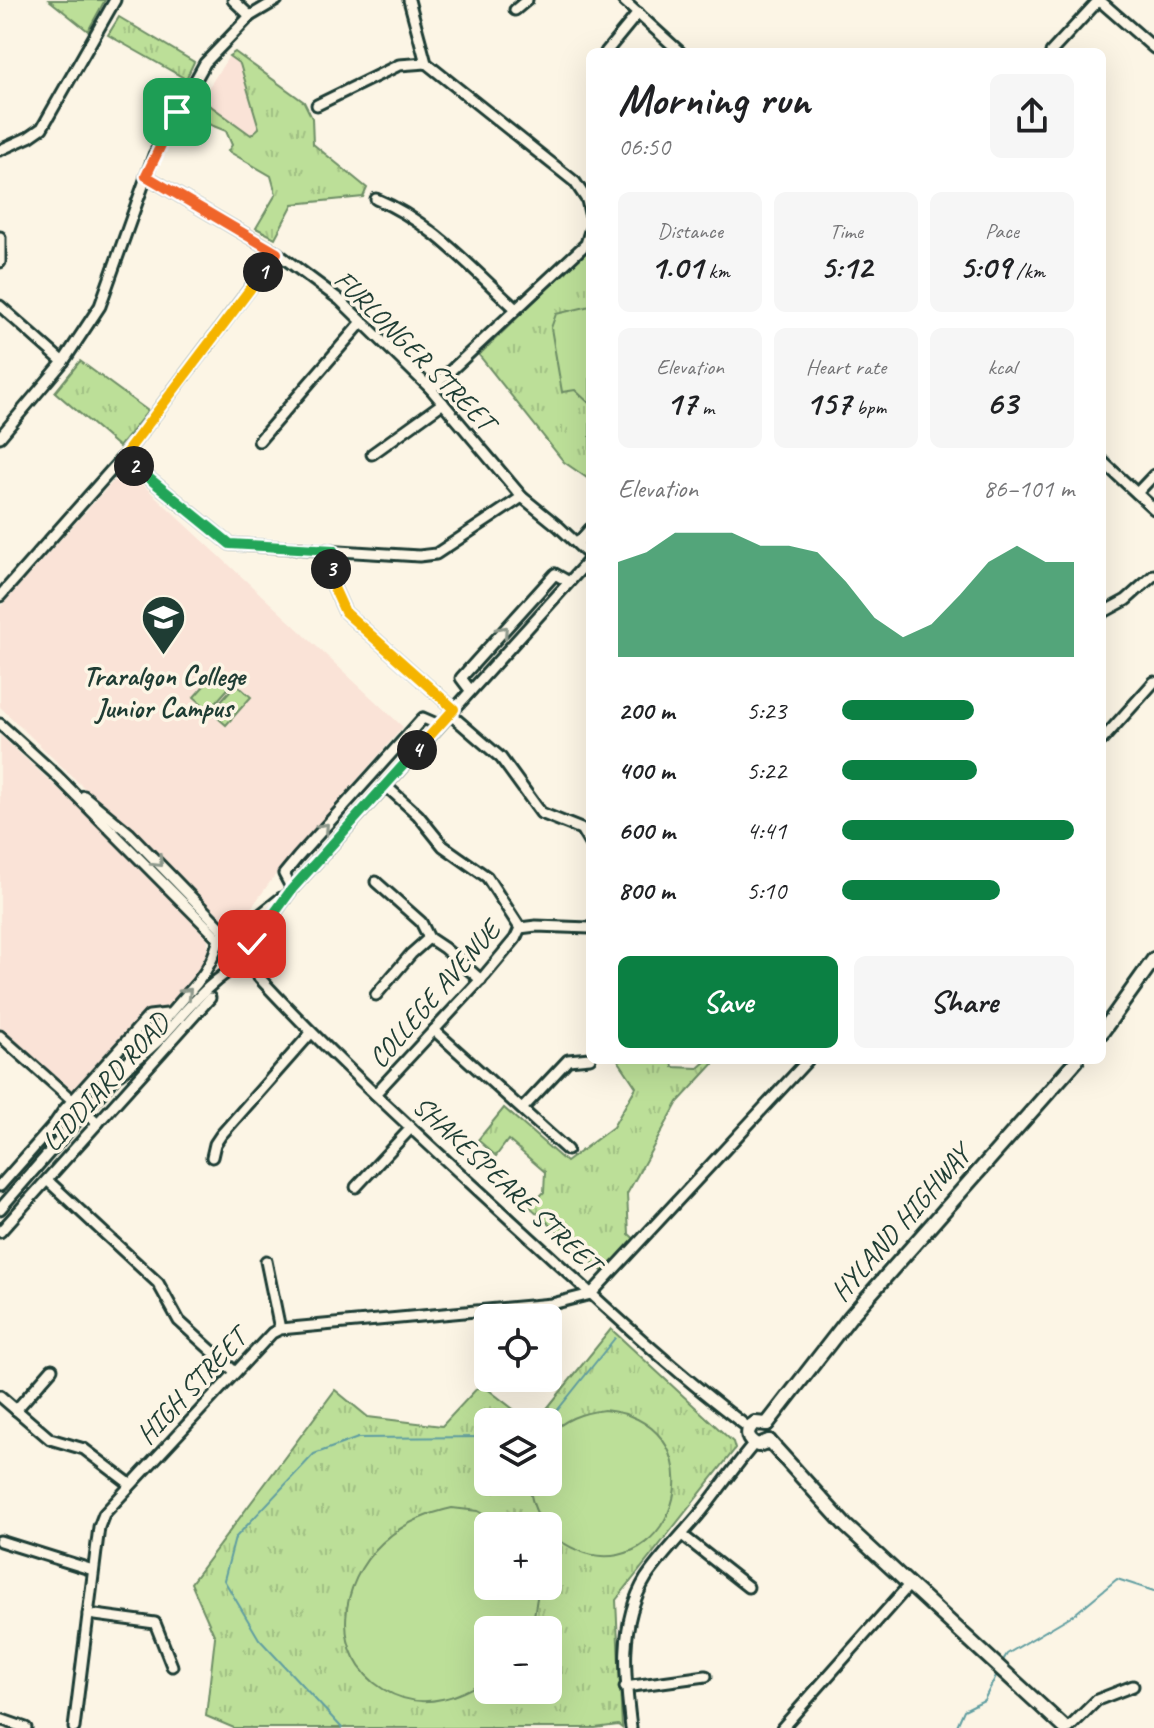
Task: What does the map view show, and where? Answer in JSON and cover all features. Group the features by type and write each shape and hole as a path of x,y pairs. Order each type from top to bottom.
{"main road":[{"path":"1106,1026 1154,959"},
{"name":"HYLAND HIGHWAY","path":"767,1424 850,1317 1073,1064"},
{"path":"759,1422 767,1424 771,1432 769,1441 762,1445 754,1444 749,1439 749,1428 759,1422"},
{"path":"769,1441 846,1526 1067,1728"}],"street":[{"path":"0,150 42,128 115,0"},
{"path":"233,0 250,16"},
{"path":"0,437 63,362 100,306 154,155 205,63 250,16 277,0"},
{"path":"409,0 426,63 575,182 586,198"},
{"path":"515,10 527,0"},
{"path":"623,0 676,48"},
{"path":"1055,48 1099,0 1154,48"},
{"path":"609,48 638,13"},
{"path":"317,105 399,65 426,63"},
{"name":"FURLONGER STREET","path":"146,176 277,253 340,300 431,389 522,497 586,553"},
{"path":"376,199 399,208 443,242 516,309"},
{"path":"0,237 0,262"},
{"path":"431,389 586,244"},
{"path":"0,596 123,457 277,253"},
{"path":"0,306 63,362"},
{"path":"259,441 362,322"},
{"path":"372,454 443,403"},
{"path":"123,457 230,544 419,556 436,554 522,497"},
{"path":"1106,465 1154,509"},
{"path":"1137,493 1154,475"},
{"path":"578,543 586,534"},
{"path":"333,550 330,579 345,612 501,758 541,813 581,829 586,837"},
{"path":"222,936 217,951 223,961 240,964 250,956 252,944 292,889 586,563"},
{"path":"470,690 461,678 555,574 569,582"},
{"path":"1106,611 1126,600 1154,575"},
{"path":"1106,736 1154,682"},
{"path":"292,889 284,874 319,834 423,718 439,725"},
{"path":"0,724 56,775 129,833 222,936"},
{"name":"COLLEGE AVENUE","path":"375,1094 481,980 515,939 520,928 487,877 443,846 418,815 385,785"},
{"path":"376,882 421,922 429,938 481,980"},
{"path":"222,936 240,931 292,889"},
{"path":"520,928 586,928"},
{"path":"240,931 252,944"},
{"path":"376,995 429,938"},
{"name":"LIDDIARD ROAD","path":"0,1209 197,983 217,951"},
{"name":"LIDDIARD ROAD","path":"119,1074 158,1041 214,981 240,964"},
{"name":"SHAKESPEARE STREET","path":"240,964 591,1294 682,1376 749,1428"},
{"name":"LIDDIARD ROAD","path":"0,1232 210,998"},
{"name":"LIDDIARD ROAD","path":"0,1186 149,1016 167,1014"},
{"path":"434,1030 567,1150"},
{"path":"212,1157 221,1135 311,1033"},
{"path":"0,1036 98,1123"},
{"path":"522,1109 568,1060 586,1058"},
{"path":"591,1294 804,1064"},
{"path":"356,1187 411,1128"},
{"path":"47,1180 158,1283 179,1321 234,1371"},
{"path":"266,1261 280,1329"},
{"name":"HIGH STREET","path":"74,1728 99,1527 104,1514 272,1333 280,1329 552,1304 591,1294"},
{"path":"16,1410 52,1369"},
{"path":"0,1396 50,1439 84,1449 130,1484"},
{"path":"631,1728 625,1687 627,1638 636,1600 645,1580 754,1444"},
{"path":"682,1535 748,1587"},
{"path":"0,1541 93,1570"},
{"path":"782,1728 909,1585"},
{"path":"88,1614 155,1623 172,1666"},
{"path":"625,1687 706,1676"},
{"path":"1067,1728 1097,1700 1133,1686"},
{"path":"0,1719 26,1728"}],"shaded area":[{"path":"229,56 240,64 259,128 252,135 201,99"},
{"name":"Traralgon College Junior Campus","path":"125,468 403,727 281,867 241,922 221,920 0,707 0,607"},
{"path":"0,735 114,840 208,939 207,964 165,1010 146,1011 72,1093 0,1028"}],"green space":[{"path":"49,0 105,0 88,31"},
{"path":"119,17 194,62 186,79 108,35"},
{"path":"235,52 304,102 312,118 313,144 367,188 363,197 293,204 275,238 256,228 276,194 271,176 228,151 232,145 226,131 206,123 191,112 201,99 251,135 259,128 240,64 229,56"},
{"path":"586,251 586,477 564,462 479,355"},
{"path":"586,307 586,400 575,390 562,392 551,328 556,314"},
{"path":"80,361 148,411 119,447 55,392"},
{"path":"219,669 234,682 209,710 194,697"},
{"path":"236,684 251,697 226,725 211,712"},
{"path":"621,1064 673,1064 673,1067 698,1068 702,1064 713,1064 678,1102 627,1194 629,1234 639,1243 608,1276 530,1207 544,1192 545,1172 508,1140 496,1156 478,1140 504,1108 566,1162 613,1127 636,1087"},
{"path":"611,1329 733,1442 735,1449 616,1600 622,1728 618,1725 595,1728 234,1728 206,1716 215,1637 191,1583 335,1390 368,1417 442,1426 474,1392 491,1392 512,1408 474,1408 474,1496 562,1496 562,1408 547,1408"},
{"path":"604,1410 628,1415 658,1434 673,1461 674,1491 665,1520 646,1542 619,1555 585,1553 562,1540 562,1512 537,1512 532,1500 531,1496 562,1496 562,1424"},
{"path":"452,1508 480,1512 474,1512 474,1600 537,1600 534,1616 474,1616 474,1686 442,1699 419,1701 397,1696 366,1675 354,1657 346,1618 356,1578 367,1559 398,1530 432,1513"}],"waterway":[{"path":"559,1408 615,1338"},
{"path":"342,1728 259,1639 224,1580 235,1538 314,1454 358,1438 474,1437"},
{"path":"1002,1662 1007,1654 1076,1613 1117,1579 1154,1591"},
{"path":"956,1728 964,1710 984,1700 998,1672"}],"place":[{"name":"Traralgon College Junior Campus","path":"164,657"}],"route":[{"path":"177,112 146,176 277,253 123,457 230,544 333,550 330,579 345,612 454,709 292,889 252,944"}]}
